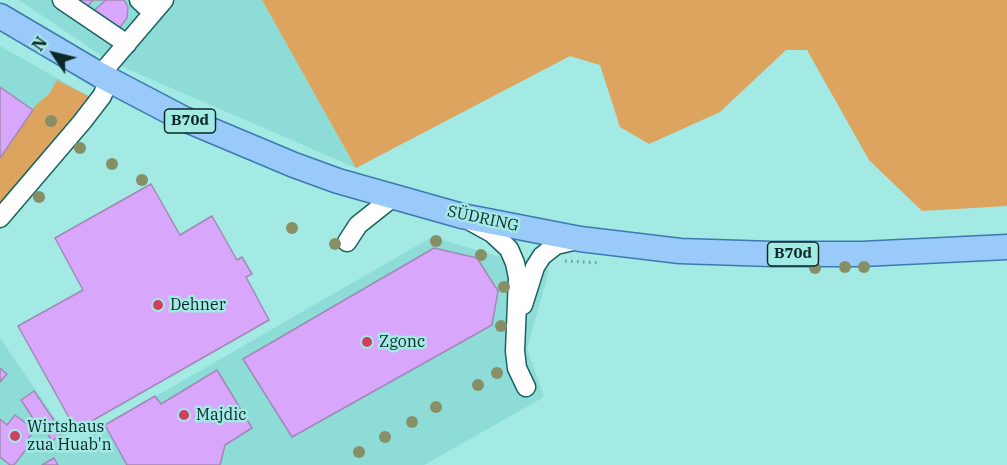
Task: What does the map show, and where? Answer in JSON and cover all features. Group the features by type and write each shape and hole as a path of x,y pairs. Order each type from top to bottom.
{"main road":[{"name":"SÜDRING","path":"0,16 105,77 182,118 338,181 462,216 580,239 680,251 862,254 1007,247"}],"street":[{"path":"62,0 127,44"},
{"path":"0,218 82,123 102,96 105,77 127,44 159,7 139,0"},
{"path":"347,242 358,225 392,198"},
{"path":"462,216 492,233 509,249 515,263 518,278 515,351 517,368 526,387"},
{"path":"517,324 535,267 542,256 556,245 580,239"}],"shaded area":[{"path":"19,0 152,0 102,56"},
{"path":"175,0 262,0 356,168 118,65"},
{"path":"262,0 1007,0 1007,206 922,211 869,160 807,50 786,50 720,112 649,144 620,127 600,65 570,56 356,168"},
{"path":"0,46 92,98 0,212"},
{"path":"57,80 92,98 0,209 0,158 34,107 49,94"},
{"path":"432,237 549,271 527,348 544,397 424,465 0,465 0,338 73,444"}],"building":[{"path":"71,0 106,0 89,15"},
{"path":"93,0 124,0 128,7 127,18 121,26 112,31 89,15 89,5"},
{"path":"0,87 33,110 0,158"},
{"name":"Dehner","path":"151,184 180,235 212,216 237,260 242,257 252,274 246,277 269,320 76,430 18,326 83,290 55,238"},
{"name":"Zgonc","path":"434,248 477,258 498,291 492,325 292,437 243,359"},
{"path":"0,368 7,374 0,382"},
{"name":"Majdic","path":"217,370 252,428 225,445 220,465 127,465 105,425 155,396 161,404"},
{"path":"34,391 55,422 57,420 65,432 52,441 43,427 40,429 21,400"},
{"name":"Wirtshaus zua Huab'n","path":"15,415 35,430 26,441 30,444 14,465 10,465 0,457 0,419 7,425"},
{"path":"54,458 58,465 42,465"}],"place":[{"name":"Dehner","path":"158,305"},
{"name":"Zgonc","path":"367,342"},
{"name":"Majdic","path":"184,415"},
{"name":"Wirtshaus zua Huab'n","path":"15,436"}]}
